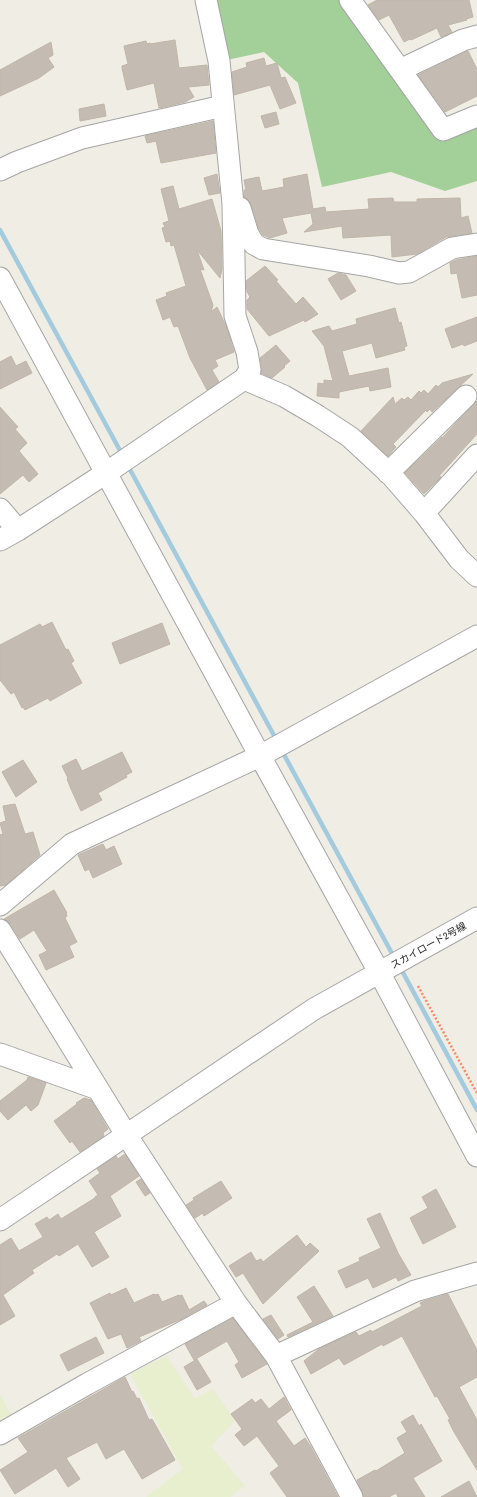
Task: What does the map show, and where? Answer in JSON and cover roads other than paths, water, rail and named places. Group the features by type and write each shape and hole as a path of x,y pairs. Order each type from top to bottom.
{"street":[{"path":"0,509 9,535 119,464 244,379 250,370 247,352 234,316 233,204 219,61 206,0"},
{"path":"354,1 400,70 444,130 477,116"},
{"path":"400,70 463,40 477,36"},
{"path":"0,170 17,162 82,138 223,106"},
{"path":"233,204 240,208 248,234 254,244 263,249 369,266 399,274 409,272 452,248 477,244"},
{"path":"0,278 119,464 272,749 392,965 477,1156"},
{"path":"244,379 284,396 350,437 388,473 424,513 459,560 477,576"},
{"path":"388,473 466,396"},
{"path":"424,513 477,455"},
{"path":"0,905 72,844 272,749 477,636"},
{"name":"スカイロード2号線","path":"0,1220 314,1009 477,918"},
{"path":"0,930 127,1136 236,1302 276,1356 352,1497"},
{"path":"0,1054 98,1089"},
{"path":"276,1356 415,1291 477,1273"},
{"path":"0,1434 236,1302"}],"waterway":[{"path":"0,230 123,456"},
{"path":"127,464 277,741"},
{"path":"282,751 395,959"},
{"path":"400,967 477,1110"}]}
